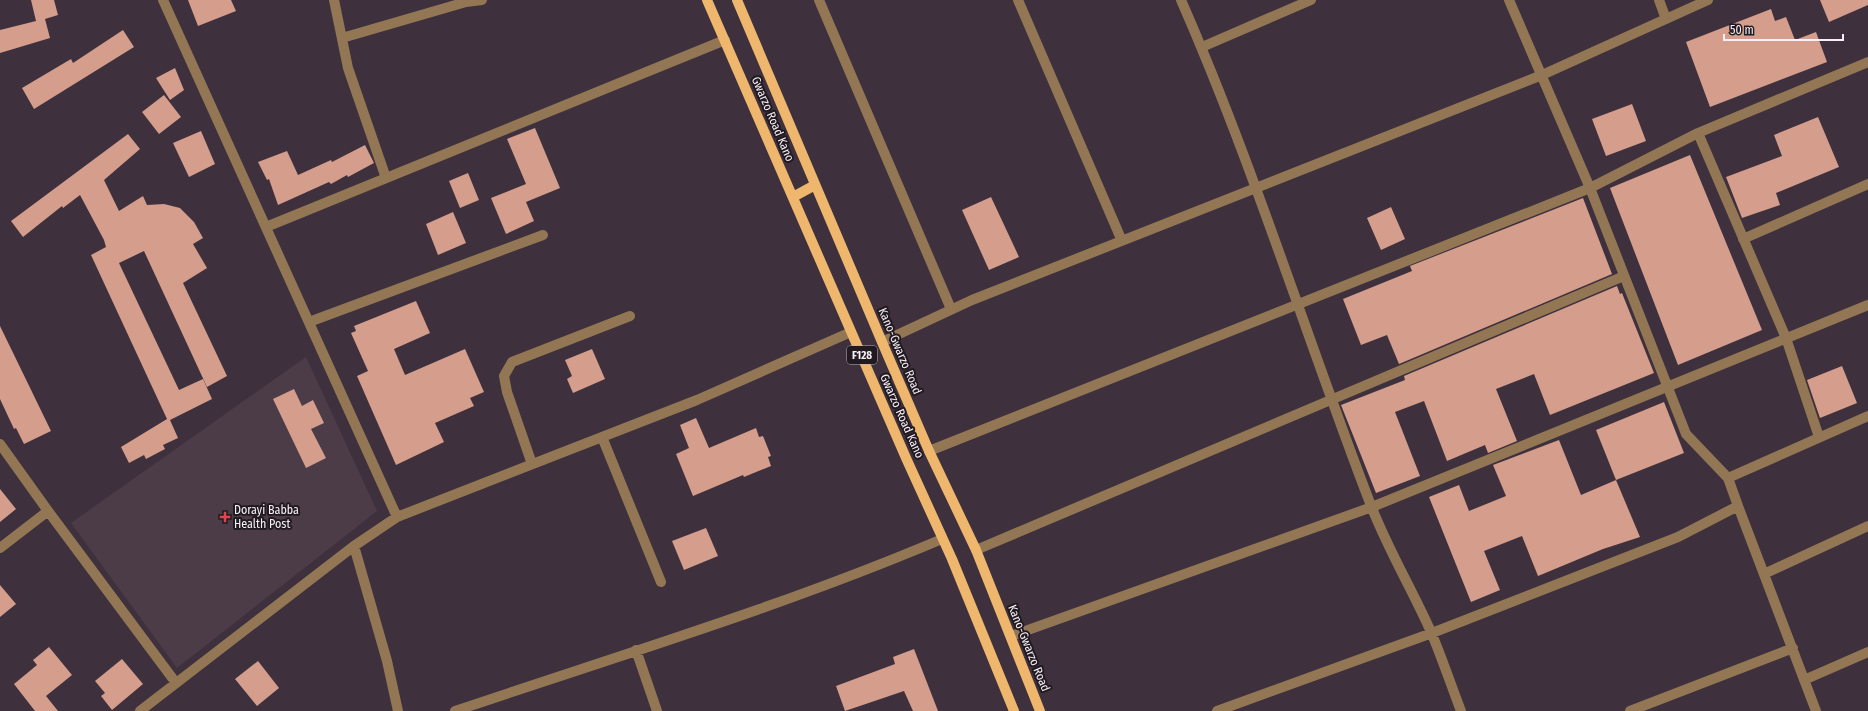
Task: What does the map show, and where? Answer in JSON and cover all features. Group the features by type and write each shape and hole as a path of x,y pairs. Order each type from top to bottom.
{"main road":[{"name":"Gwarzo Road Kano","path":"707,0 851,332 952,559 1014,711"},
{"name":"Kano-Gwarzo Road","path":"737,0 882,342 929,450 976,550 1040,711"},
{"path":"793,197 815,185"}],"street":[{"path":"163,0 397,517"},
{"path":"334,0 348,68 386,178"},
{"path":"342,38 466,2 482,0"},
{"path":"819,0 951,309"},
{"path":"1018,0 1122,241"},
{"path":"1181,0 1202,47 1256,187 1331,401 1372,507 1432,633 1461,711"},
{"path":"1202,47 1311,0"},
{"path":"1509,0 1590,188 1686,434 1728,478 1816,711"},
{"path":"1658,0 1666,19"},
{"path":"882,342 951,309 1542,74 1708,0"},
{"path":"266,227 725,40"},
{"path":"929,450 1590,188 1698,133 1868,62"},
{"path":"1698,133 1786,338 1819,437"},
{"path":"1743,239 1868,184"},
{"path":"309,322 543,235"},
{"path":"976,550 1624,276"},
{"path":"1011,636 1372,507 1868,304"},
{"path":"532,464 507,392 504,376 512,362 630,316"},
{"path":"140,711 354,546 397,517 697,400 851,332"},
{"path":"1728,478 1868,416"},
{"path":"602,437 661,582"},
{"path":"0,444 176,683"},
{"path":"1217,711 1432,633 1678,537 1738,506"},
{"path":"0,548 48,511"},
{"path":"1764,574 1868,526"},
{"path":"455,711 867,571 942,539"},
{"path":"354,546 387,661 398,711"},
{"path":"1630,711 1793,648"},
{"path":"636,650 657,711"},
{"path":"1804,680 1868,652"}],"shaded area":[{"name":"Dorayi Babba Health Post","path":"306,357 377,511 177,668 71,523"}],"building":[{"path":"31,0 54,0 58,15 45,19 50,38 0,53 0,30 36,21"},
{"path":"188,0 231,0 236,11 198,26"},
{"path":"1820,0 1868,0 1868,5 1829,22"},
{"path":"1771,9 1775,21 1786,17 1795,40 1816,32 1827,62 1710,107 1686,42"},
{"path":"123,30 134,47 34,109 22,88 71,59 73,63"},
{"path":"175,68 184,90 170,100 156,78"},
{"path":"164,95 181,117 159,134 142,112"},
{"path":"1632,104 1646,141 1606,156 1592,119"},
{"path":"1818,117 1839,167 1776,193 1780,205 1742,218 1726,177 1782,156 1774,135"},
{"path":"535,128 560,188 526,202 534,221 506,234 491,198 526,184 507,139"},
{"path":"201,131 215,164 189,177 173,143"},
{"path":"128,134 140,149 104,180 119,211 143,196 147,205 164,204 180,208 194,222 203,238 193,244 207,268 183,283 227,376 207,387 144,251 119,263 179,390 203,379 212,399 170,420 178,438 163,445 165,449 146,459 144,455 129,463 121,447 167,419 91,255 106,247 104,240 80,195 63,208 62,206 23,237 11,221"},
{"path":"365,145 374,163 348,177 347,175 331,184 329,182 278,205 269,179 267,180 258,162 287,151 298,175 331,160 332,162"},
{"path":"1690,155 1762,330 1678,365 1610,188"},
{"path":"468,173 479,200 460,208 449,181"},
{"path":"991,197 1019,257 989,270 962,210"},
{"path":"1583,198 1612,274 1399,364 1387,335 1361,345 1343,299 1412,271 1410,266"},
{"path":"1391,207 1405,239 1381,250 1367,218"},
{"path":"453,212 466,243 438,255 426,224"},
{"path":"1617,286 1620,294 1622,293 1654,373 1550,415 1534,374 1496,389 1517,441 1488,453 1485,445 1447,461 1424,401 1395,412 1420,476 1376,493 1341,405 1405,380 1404,376"},
{"path":"416,301 430,333 394,349 405,375 465,349 484,392 470,398 474,406 435,423 444,442 396,465 357,376 368,371 351,333 356,331 354,326"},
{"path":"0,326 51,431 24,444 16,428 14,429 0,399"},
{"path":"592,349 605,379 573,393 567,379 572,376 565,360"},
{"path":"1842,366 1857,403 1820,418 1807,380"},
{"path":"294,389 302,406 313,400 324,423 311,429 326,458 306,468 273,399"},
{"path":"1664,402 1684,453 1616,480 1596,430"},
{"path":"696,418 709,448 756,428 759,437 763,436 771,456 768,457 771,466 744,477 743,475 693,496 676,454 689,448 680,425"},
{"path":"1559,440 1581,495 1616,480 1640,537 1603,549 1538,576 1522,536 1484,551 1500,590 1471,602 1429,497 1459,485 1469,511 1506,496 1493,465"},
{"path":"0,489 16,509 0,522"},
{"path":"706,528 718,556 684,570 672,541"},
{"path":"0,585 16,604 0,617"},
{"path":"49,647 72,675 46,696 58,711 35,711 14,684 37,665 33,660"},
{"path":"914,649 938,711 913,711 904,691 845,711 836,686 895,664 893,657"},
{"path":"122,659 143,684 112,710 101,696 105,693 95,681"},
{"path":"258,661 279,688 257,706 235,679"}],"place":[{"name":"Dorayi Babba Health Post","path":"225,517"}]}
